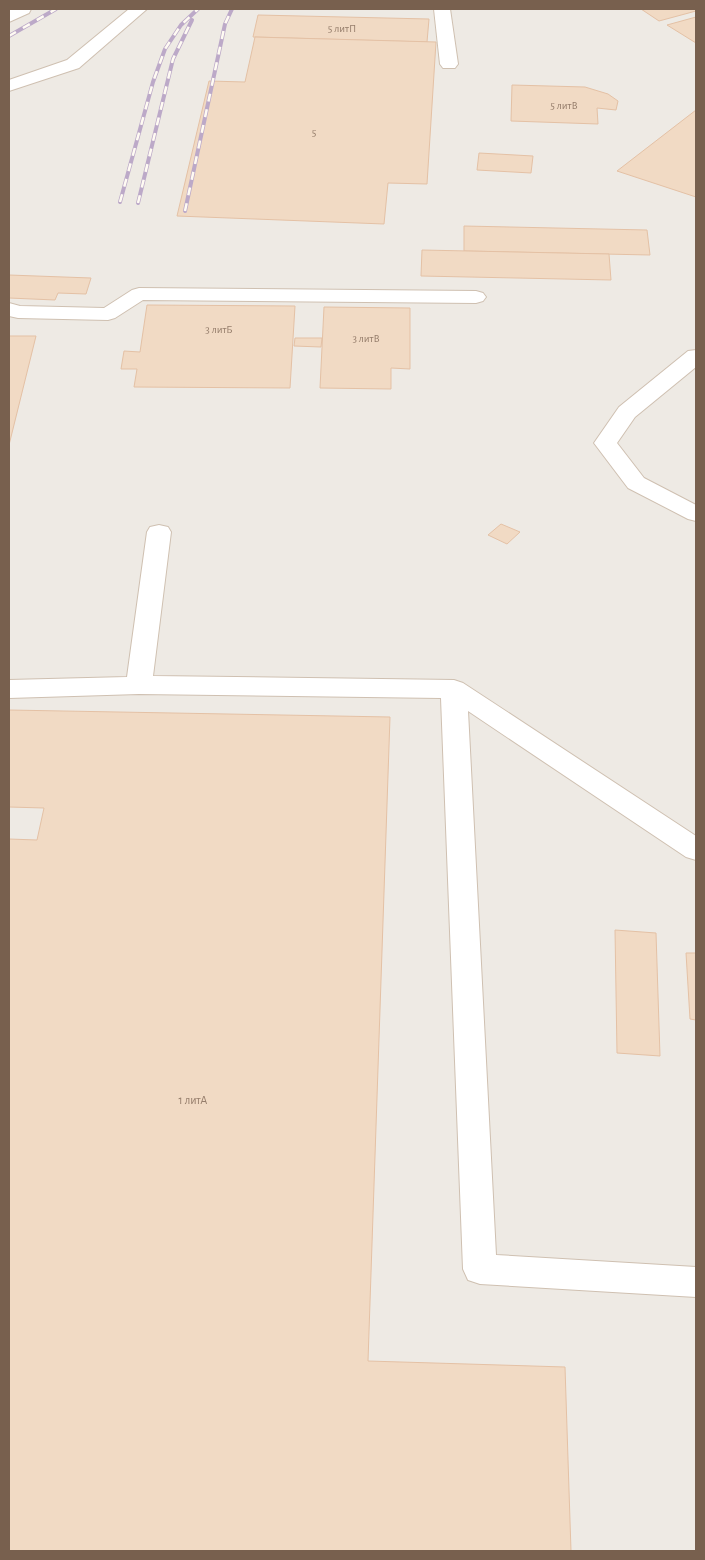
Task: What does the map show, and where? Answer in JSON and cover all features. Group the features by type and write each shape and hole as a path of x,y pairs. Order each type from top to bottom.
{"lane":[{"path":"9,17 23,9"},
{"path":"9,86 73,64 139,9"},
{"path":"442,9 449,64"},
{"path":"9,309 18,312 108,314 139,294 476,296"},
{"path":"696,356 627,412 605,443 636,483 696,514"},
{"path":"139,685 159,532"},
{"path":"9,689 139,685 454,689 696,850"},
{"path":"454,689 480,1269 696,1282"}],"shaded area":[{"path":"9,9 696,9 696,1551 9,1551"}],"building":[{"path":"641,9 696,9 696,11 659,21"},
{"path":"258,15 429,19 427,42 253,37"},
{"path":"696,17 696,43 667,25"},
{"path":"255,37 436,42 427,184 388,183 384,224 177,216 209,81 245,82"},
{"path":"512,85 585,87 608,94 618,101 616,110 597,108 598,124 511,121"},
{"path":"696,110 696,197 617,171"},
{"path":"479,153 533,156 531,173 477,170"},
{"path":"464,226 647,230 650,255 464,251"},
{"path":"422,250 609,254 611,280 421,276"},
{"path":"9,275 91,278 86,294 58,293 55,300 9,298"},
{"path":"147,305 295,306 290,388 134,387 137,369 121,369 124,351 140,352"},
{"path":"324,307 410,308 410,369 391,368 391,389 320,388"},
{"path":"9,336 36,336 9,445"},
{"path":"295,338 322,338 321,347 294,346"},
{"path":"501,524 520,532 507,544 488,535"},
{"path":"9,710 390,717 368,1361 565,1367 571,1551 9,1551 9,839 37,840 44,808 9,807"},
{"path":"615,930 656,933 660,1056 617,1053"},
{"path":"686,953 696,953 696,1020 690,1019"}],"railway":[{"path":"9,36 56,9"},
{"path":"120,202 153,82 165,49 181,25 198,9"},
{"path":"185,211 225,24 232,9"},
{"path":"138,203 173,59 192,20"}]}
